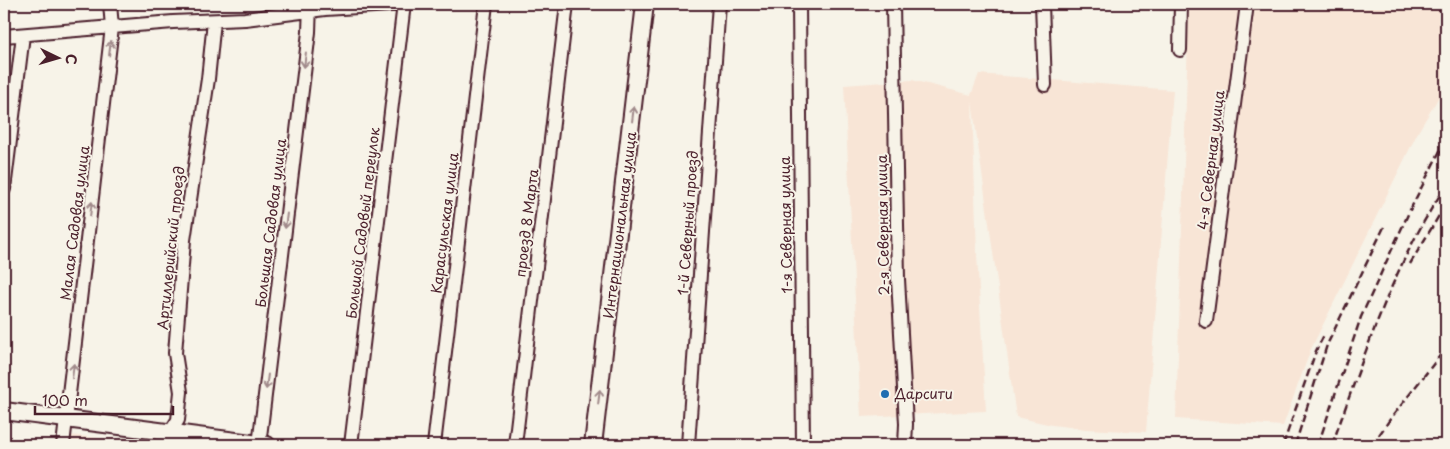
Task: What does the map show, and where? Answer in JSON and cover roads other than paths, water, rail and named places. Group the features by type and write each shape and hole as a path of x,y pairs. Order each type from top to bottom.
{"main road":[{"name":"Интернациональная улица","path":"593,445 646,4"},
{"path":"4,411 67,419 168,440 262,445"}],"street":[{"name":"Малая Садовая улица","path":"63,445 112,27 110,4"},
{"name":"Большой Садовый переулок","path":"352,445 404,4"},
{"path":"4,36 214,21 310,7 325,9 408,4"},
{"name":"Карасульская улица","path":"434,445 486,4"},
{"name":"проезд 8 Марта","path":"515,445 567,4"},
{"name":"1-й Северный проезд","path":"688,445 719,4"},
{"name":"1-я Северная улица","path":"799,4 803,445"},
{"name":"2-я Северная улица","path":"893,4 898,278 906,424 905,445"},
{"path":"1042,4 1045,85"},
{"path":"1180,50 1181,4"},
{"name":"4-я Северная улица","path":"1206,321 1247,4"},
{"name":"Большая Садовая улица","path":"262,445 310,7"},
{"name":"Артиллерийский проезд","path":"168,440 178,420 181,392 175,353 184,240 208,79 214,21"},
{"path":"4,189 23,35"}],"railway":[{"path":"1318,445 1361,317 1410,210 1446,139"},
{"path":"1332,445 1368,345 1395,279 1410,247 1446,186"},
{"path":"1410,264 1446,204"},
{"path":"1295,445 1327,345 1385,225"},
{"path":"1283,445 1316,351 1325,333"},
{"path":"1372,445 1446,348"}],"place":[{"name":"Дарсити","path":"885,394"}]}
